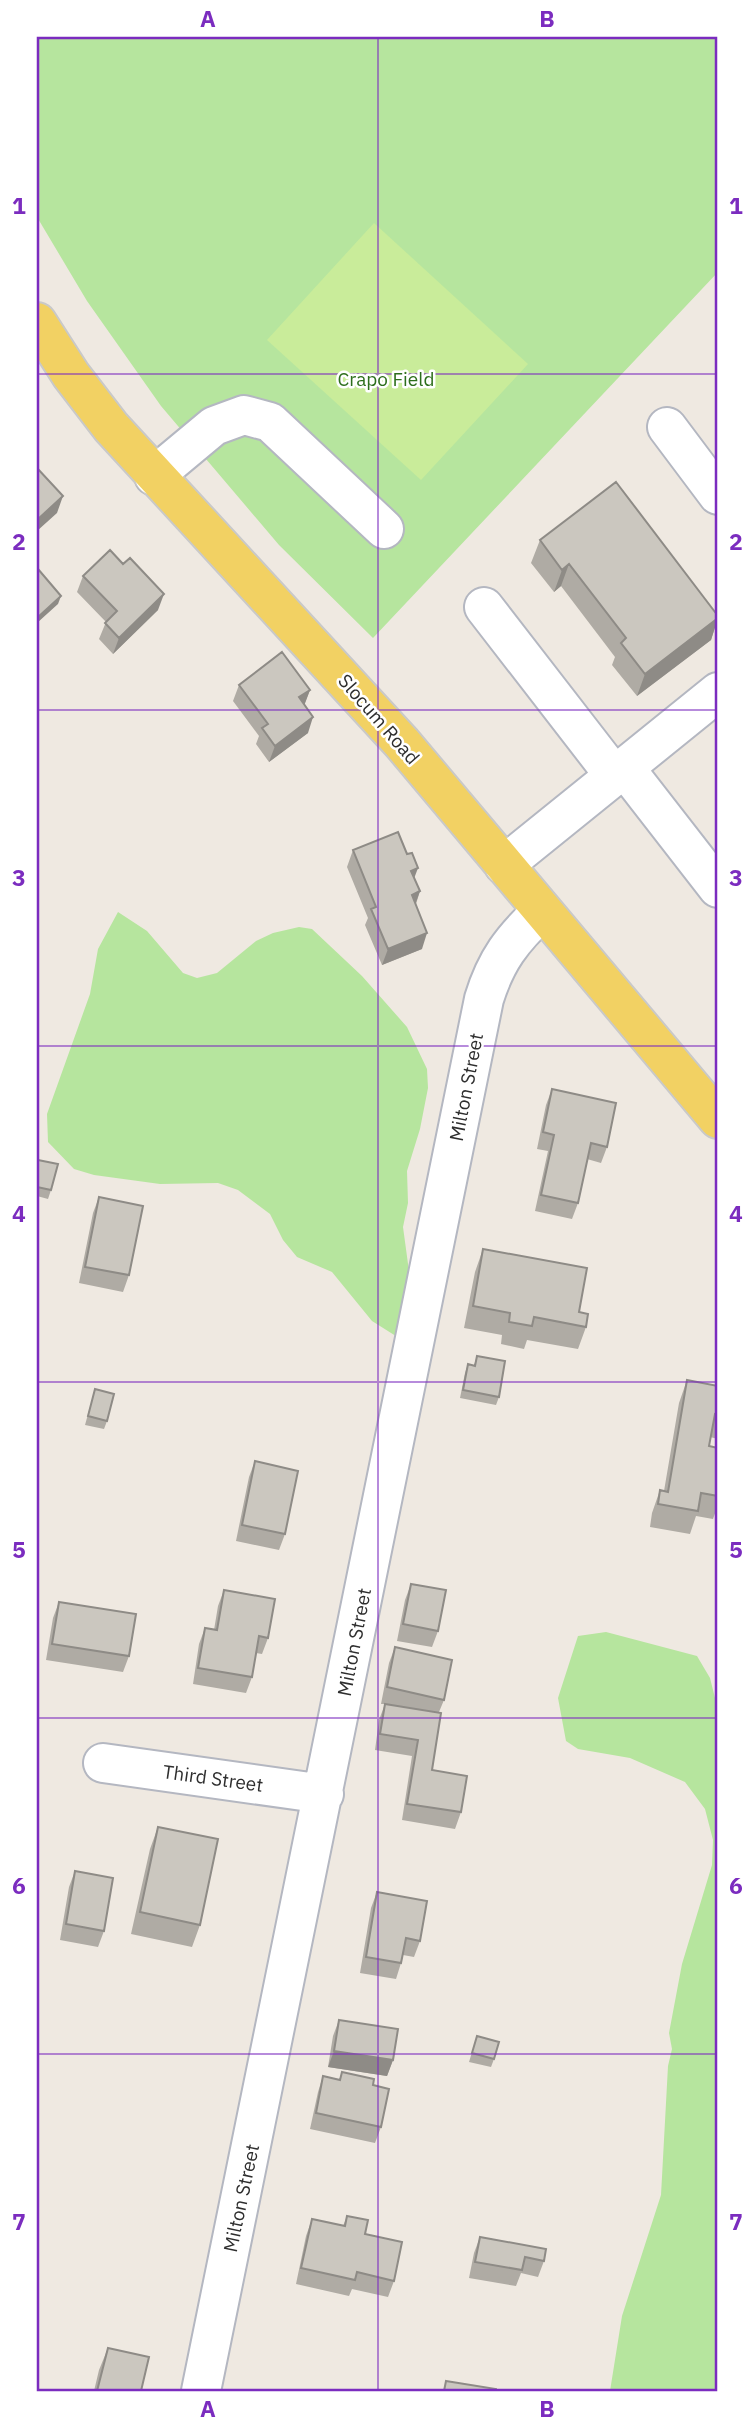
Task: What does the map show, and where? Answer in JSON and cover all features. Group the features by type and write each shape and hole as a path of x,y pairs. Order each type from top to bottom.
{"main road":[{"name":"Slocum Road","path":"37,322 71,375 111,427 402,743 718,1119"}],"street":[{"path":"154,476 214,426 244,415 271,422 384,529"},
{"path":"667,427 718,495"},
{"path":"484,607 718,888"},
{"path":"504,865 718,692"},
{"name":"Milton Street","path":"201,2391 484,999 492,973 502,955 514,938 542,911"},
{"name":"Third Street","path":"103,1763 324,1794"}],"green space":[{"name":"Crapo Field","path":"37,37 718,37 718,272 373,638 279,545 161,406 87,301 37,217"},
{"path":"374,223 528,364 421,480 267,340"},
{"path":"118,912 147,931 183,973 197,978 217,973 256,941 273,933 299,927 312,929 362,976 407,1027 427,1069 428,1088 420,1129 407,1171 408,1203 403,1227 414,1308 399,1338 372,1321 332,1272 297,1257 283,1240 270,1214 238,1190 218,1183 160,1184 94,1175 74,1169 48,1142 47,1114 90,994 98,949"},
{"path":"606,1632 697,1656 710,1678 718,1710 718,2391 610,2391 622,2316 661,2195 668,2066 672,2049 669,2033 682,1964 712,1865 713,1840 705,1809 685,1782 630,1758 578,1749 566,1741 558,1698 578,1636"}],"building":[{"path":"37,468 63,496 37,520"},
{"path":"616,482 718,616 645,674 621,643 626,638 569,564 562,570 540,540"},
{"path":"110,550 123,564 130,558 164,594 119,638 105,623 117,611 83,576"},
{"path":"37,570 61,596 37,618"},
{"path":"282,652 310,690 299,697 313,717 275,746 262,728 268,724 239,685"},
{"path":"398,832 407,854 412,853 418,868 411,871 420,891 412,895 427,933 388,949 371,909 376,907 353,850"},
{"path":"552,1089 616,1103 607,1147 591,1143 578,1203 541,1195 554,1135 543,1132"},
{"path":"38,1160 58,1164 51,1190 37,1187"},
{"path":"99,1197 143,1206 129,1275 85,1267"},
{"path":"483,1249 587,1268 579,1312 588,1314 586,1327 534,1317 532,1326 509,1322 510,1313 473,1306"},
{"path":"477,1356 505,1361 499,1397 463,1390 468,1364 475,1366"},
{"path":"687,1380 718,1386 718,1415 715,1414 709,1446 718,1448 718,1496 701,1493 698,1511 658,1504 660,1490 668,1492"},
{"path":"95,1389 114,1394 107,1421 88,1416"},
{"path":"255,1461 298,1471 285,1534 242,1525"},
{"path":"411,1584 446,1590 438,1631 403,1624"},
{"path":"224,1590 275,1599 268,1638 259,1636 252,1677 198,1668 205,1628 217,1630"},
{"path":"59,1602 136,1614 129,1656 52,1644"},
{"path":"395,1647 452,1660 444,1700 387,1687"},
{"path":"385,1704 441,1713 432,1770 467,1776 461,1812 407,1804 418,1740 380,1734"},
{"path":"158,1827 218,1839 200,1925 140,1912"},
{"path":"75,1871 113,1878 104,1931 66,1924"},
{"path":"377,1892 427,1901 420,1941 406,1938 401,1963 366,1957"},
{"path":"339,2020 398,2029 393,2060 334,2051"},
{"path":"477,2036 499,2042 494,2059 472,2053"},
{"path":"342,2072 374,2079 373,2085 389,2089 381,2127 316,2113 323,2076 340,2080"},
{"path":"347,2216 368,2220 365,2234 402,2242 394,2281 357,2272 355,2280 301,2268 312,2219 345,2226"},
{"path":"480,2237 546,2249 544,2261 525,2257 522,2270 475,2262"},
{"path":"108,2348 149,2357 141,2391 97,2391"},
{"path":"446,2381 496,2389 496,2391 444,2391"}]}
